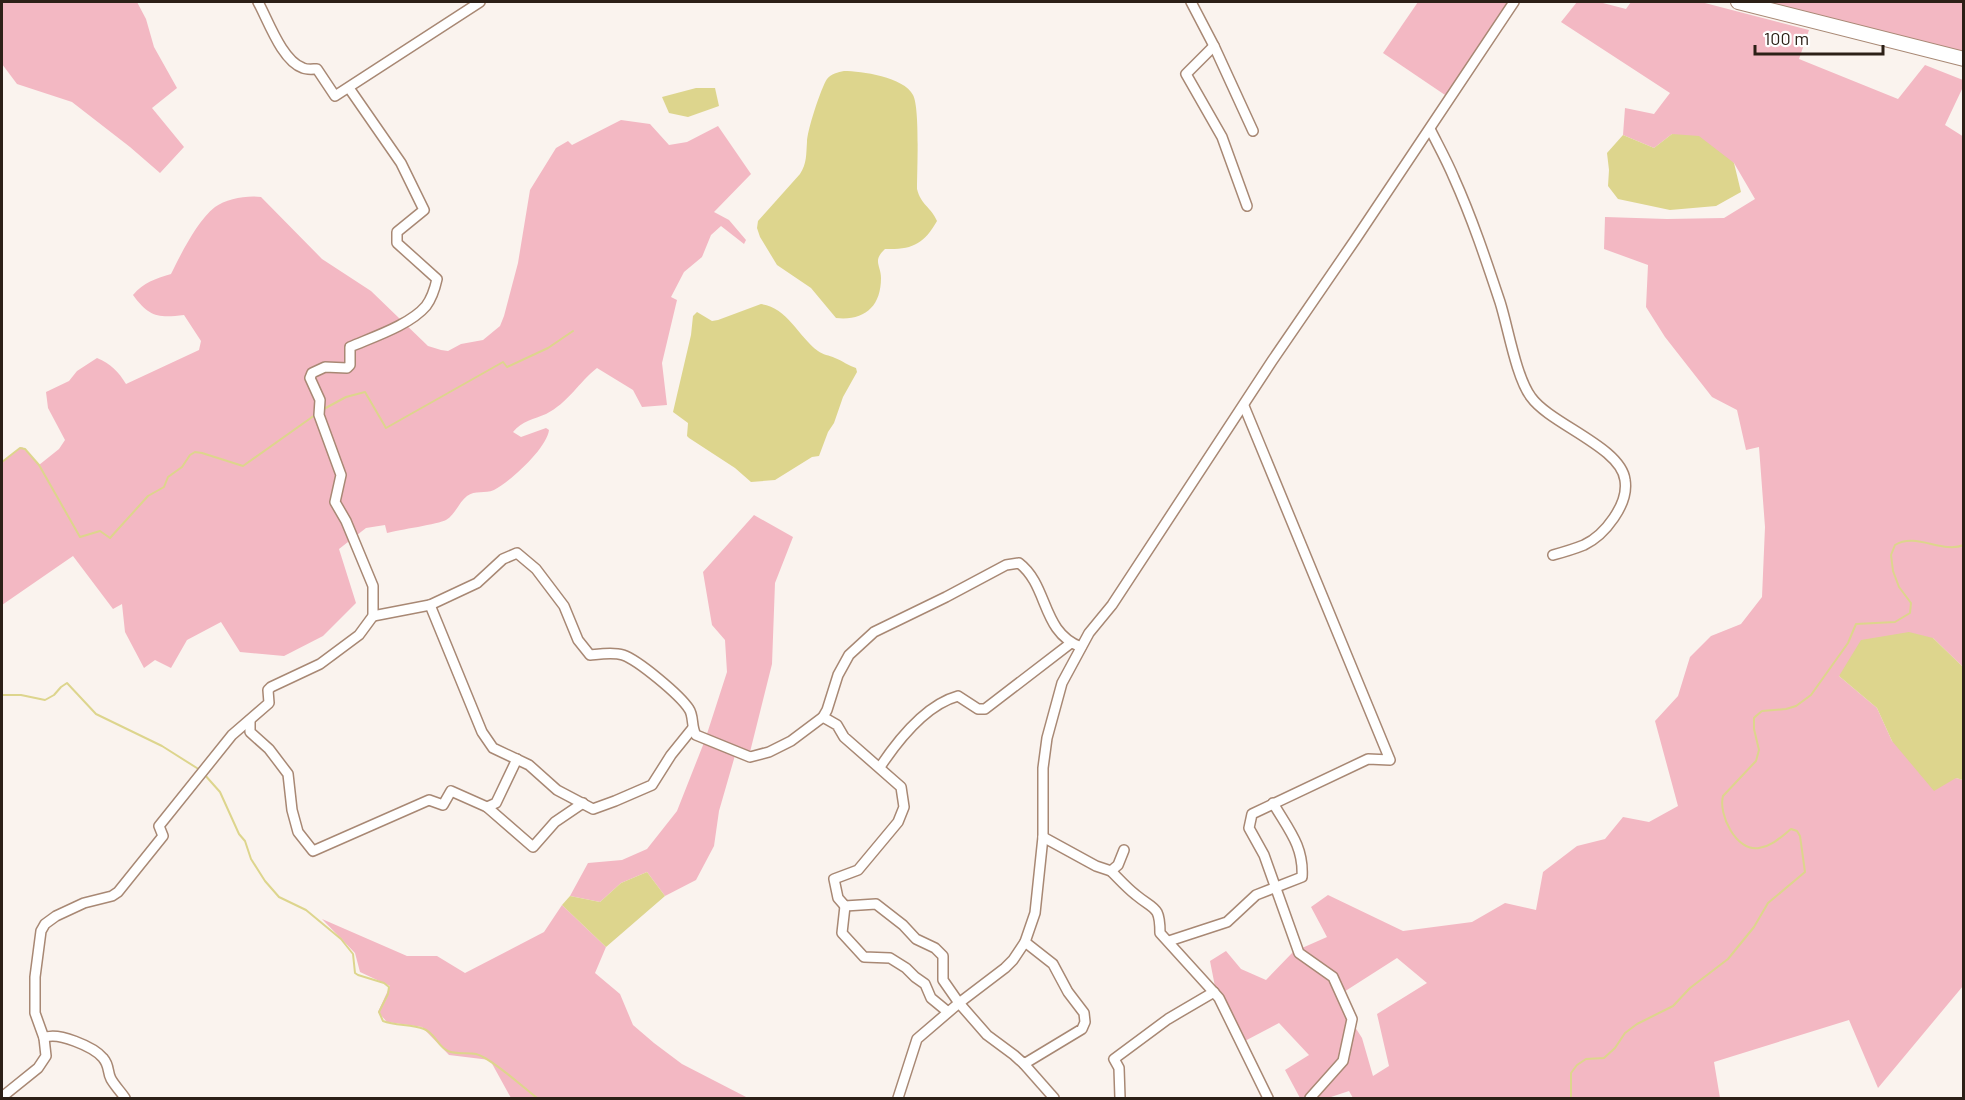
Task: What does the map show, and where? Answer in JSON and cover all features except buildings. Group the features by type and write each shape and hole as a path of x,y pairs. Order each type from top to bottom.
{"street":[{"path":"258,2 285,53 295,64 304,69 317,69 335,96 480,2"},
{"path":"1191,2 1253,131"},
{"path":"898,1098 917,1039 1005,968 1025,942 1035,913 1043,837 1043,768 1047,738 1062,683 1081,646 1112,605 1272,361 1514,2"},
{"path":"1738,2 1964,59"},
{"path":"1214,46 1186,74 1222,137 1247,206"},
{"path":"2,1097 38,1068 46,1056 44,1038 35,1013 35,977 40,931 45,924 56,916 84,903 112,896 118,892 163,836 159,826 205,768 232,735 269,703 268,690 320,664 359,635 373,616 374,586 346,521 335,502 341,475 320,411 320,400 310,378 312,374 325,367 347,368 350,365 350,347 416,315 427,305 437,279 397,243 397,232 424,210 401,163 349,88"},
{"path":"1430,129 1454,177 1480,245 1530,397 1546,412 1610,455 1625,476 1624,500 1609,525 1586,544 1553,555"},
{"path":"1244,406 1390,760 1368,759 1252,814 1250,828 1277,887 1299,953 1333,977 1352,1019 1343,1061 1310,1098"},
{"path":"373,616 429,605 477,583 503,559 517,554 536,569 564,606 578,640 590,655 624,655 675,693 685,704 691,711 696,735 750,757 769,752 791,741 823,717 838,675 849,655 874,632 1006,565 1019,563 1030,573 1057,630 1071,643 1081,646"},
{"path":"429,605 482,732 494,748 530,765 556,790 583,804 593,808 652,785 671,755 693,729"},
{"path":"880,767 898,740 923,717 949,698 958,696 978,709 985,710 1071,643"},
{"path":"823,717 837,725 844,737 901,787 904,807 898,822 858,870 834,879 838,898 845,906 842,933 864,957 890,958 906,968 925,984 931,998 948,1012"},
{"path":"250,720 250,732 268,749 288,774 292,810 298,832 313,851 429,800 443,805 451,791 488,807 533,847 555,822 583,804"},
{"path":"488,807 496,804 517,759"},
{"path":"1168,941 1227,922 1256,895 1302,877 1303,861 1298,846 1273,804"},
{"path":"1043,837 1096,866 1111,871 1136,895 1154,907 1160,917 1160,933 1215,992 1227,1012 1268,1098"},
{"path":"1111,871 1118,865 1124,850"},
{"path":"845,906 876,904 903,925 916,939 935,948 943,956 943,980 959,1003 987,1035 1014,1054 1054,1098"},
{"path":"1024,1064 1082,1029 1085,1022 1084,1013 1068,992 1053,964 1025,942"},
{"path":"1120,1098 1119,1068 1114,1059 1168,1019 1215,992"},
{"path":"44,1038 50,1035 67,1037 102,1055 109,1065 110,1077 125,1098"}],"shaded area":[{"path":"2,2 137,2 146,19 154,47 177,88 152,108 184,147 160,173 72,102 17,84 2,64"},
{"path":"1418,2 1513,2 1448,97 1383,53"},
{"path":"1577,2 1599,2 1626,9 1631,2 1701,2 1809,30 1799,59 1898,99 1925,65 1963,80 1963,87 1945,125 1964,137 1963,667 1933,638 1839,676 1877,708 1892,741 1963,780 1963,986 1878,1088 1849,1020 1714,1062 1720,1098 1353,1098 1349,1091 1328,1098 1300,1098 1285,1070 1309,1055 1279,1023 1241,1043 1219,1007 1210,961 1226,951 1241,969 1266,980 1293,952 1327,937 1311,907 1328,895 1403,931 1472,922 1505,903 1536,910 1543,872 1577,846 1605,839 1623,817 1649,822 1678,806 1655,721 1678,696 1690,657 1711,636 1741,624 1762,597 1765,527 1759,447 1746,450 1737,410 1712,397 1665,337 1646,307 1648,265 1604,249 1605,217 1724,218 1755,199 1734,163 1672,134 1654,148 1623,135 1625,108 1654,114 1670,93 1561,22","holes":["1397,958 1427,983 1377,1014 1389,1066 1373,1076 1362,1038 1336,997"]},
{"path":"1763,2 1963,2 1963,52"},
{"path":"844,71 861,72 892,79 913,95 917,125 917,189 921,199 937,221 927,235 916,244 910,247 885,249 881,253 878,260 880,288 878,297 869,310 855,317 836,318 811,288 777,265 757,228 758,221 800,174 806,159 809,129 821,91 829,77"},
{"path":"696,88 715,88 719,106 688,117 669,113 662,97"},
{"path":"621,120 650,124 669,145 687,142 718,126 751,174 714,212 729,220 746,240 744,244 721,226 711,235 702,257 684,272 671,297 677,300 662,363 667,405 642,407 633,390 597,368 554,409 524,423 513,432 521,437 546,428 549,430 535,455 501,486 491,491 467,496 446,520 387,533 385,525 366,528 339,549 356,603 323,636 284,656 240,652 221,622 187,640 171,668 155,660 144,668 125,632 122,604 113,609 73,556 2,605 2,462 22,447 39,465 59,449 65,440 48,408 46,392 69,381 77,371 97,358 114,368 126,384 199,350 201,341 184,315 161,316 149,312 133,295 155,279 171,274 196,229 215,207 237,198 261,197 322,259 371,291 428,346 448,351 461,344 483,340 500,326 518,263 530,190 556,148 568,141 572,145"},
{"path":"1672,134 1699,136 1734,163 1741,192 1716,206 1670,210 1618,199 1608,186 1607,153 1623,135 1654,148"},
{"path":"761,304 778,310 818,351 856,368 857,372 843,397 819,456 812,457 775,480 751,482 735,468 689,438 687,436 688,423 673,412 691,335 693,316 697,312 712,321 718,320"},
{"path":"754,515 793,537 775,583 772,664 749,756 736,752 719,811 714,846 696,880 665,896 647,872 621,883 600,902 570,896 588,863 622,860 647,849 677,811 705,740 727,672 725,640 712,625 703,572"},
{"path":"1909,632 1933,638 1963,667 1963,780 1956,778 1934,791 1892,741 1877,708 1839,676 1861,640"},
{"path":"647,872 665,896 606,947 562,905 570,896 600,902 621,883"},
{"path":"562,905 606,947 595,973 620,994 633,1025 682,1064 748,1098 511,1098 490,1060 449,1055 422,1027 387,1022 378,1012 390,986 360,972 355,953 322,919 407,956 437,956 465,973 544,932"}],"waterway":[{"path":"322,410 346,397 365,392 386,428 503,362 507,367 548,348 573,331"},
{"path":"2,462 20,448 25,449 39,465 80,537 100,531 110,538 148,496 164,487 168,477 182,467 190,455 195,452 202,453 243,466 315,415"},
{"path":"1571,1098 1571,1073 1577,1065 1586,1059 1604,1058 1615,1048 1625,1033 1637,1024 1673,1006 1690,988 1728,959 1754,927 1768,903 1805,872 1800,836 1797,831 1791,829 1768,845 1751,848 1736,838 1723,812 1723,796 1756,761 1759,750 1754,718 1762,711 1796,706 1811,695 1848,643 1856,624 1895,622 1910,613 1911,603 1899,587 1893,571 1891,555 1895,545 1912,541 1947,547 1964,545"},
{"path":"2,695 21,695 45,700 67,683 96,714 162,746 200,770"},
{"path":"204,774 220,792 239,834 245,841 251,859 265,881 279,897 306,910 341,939 353,954 355,973 389,987 379,1012 383,1021 424,1029 448,1051 482,1056 537,1098"}]}
